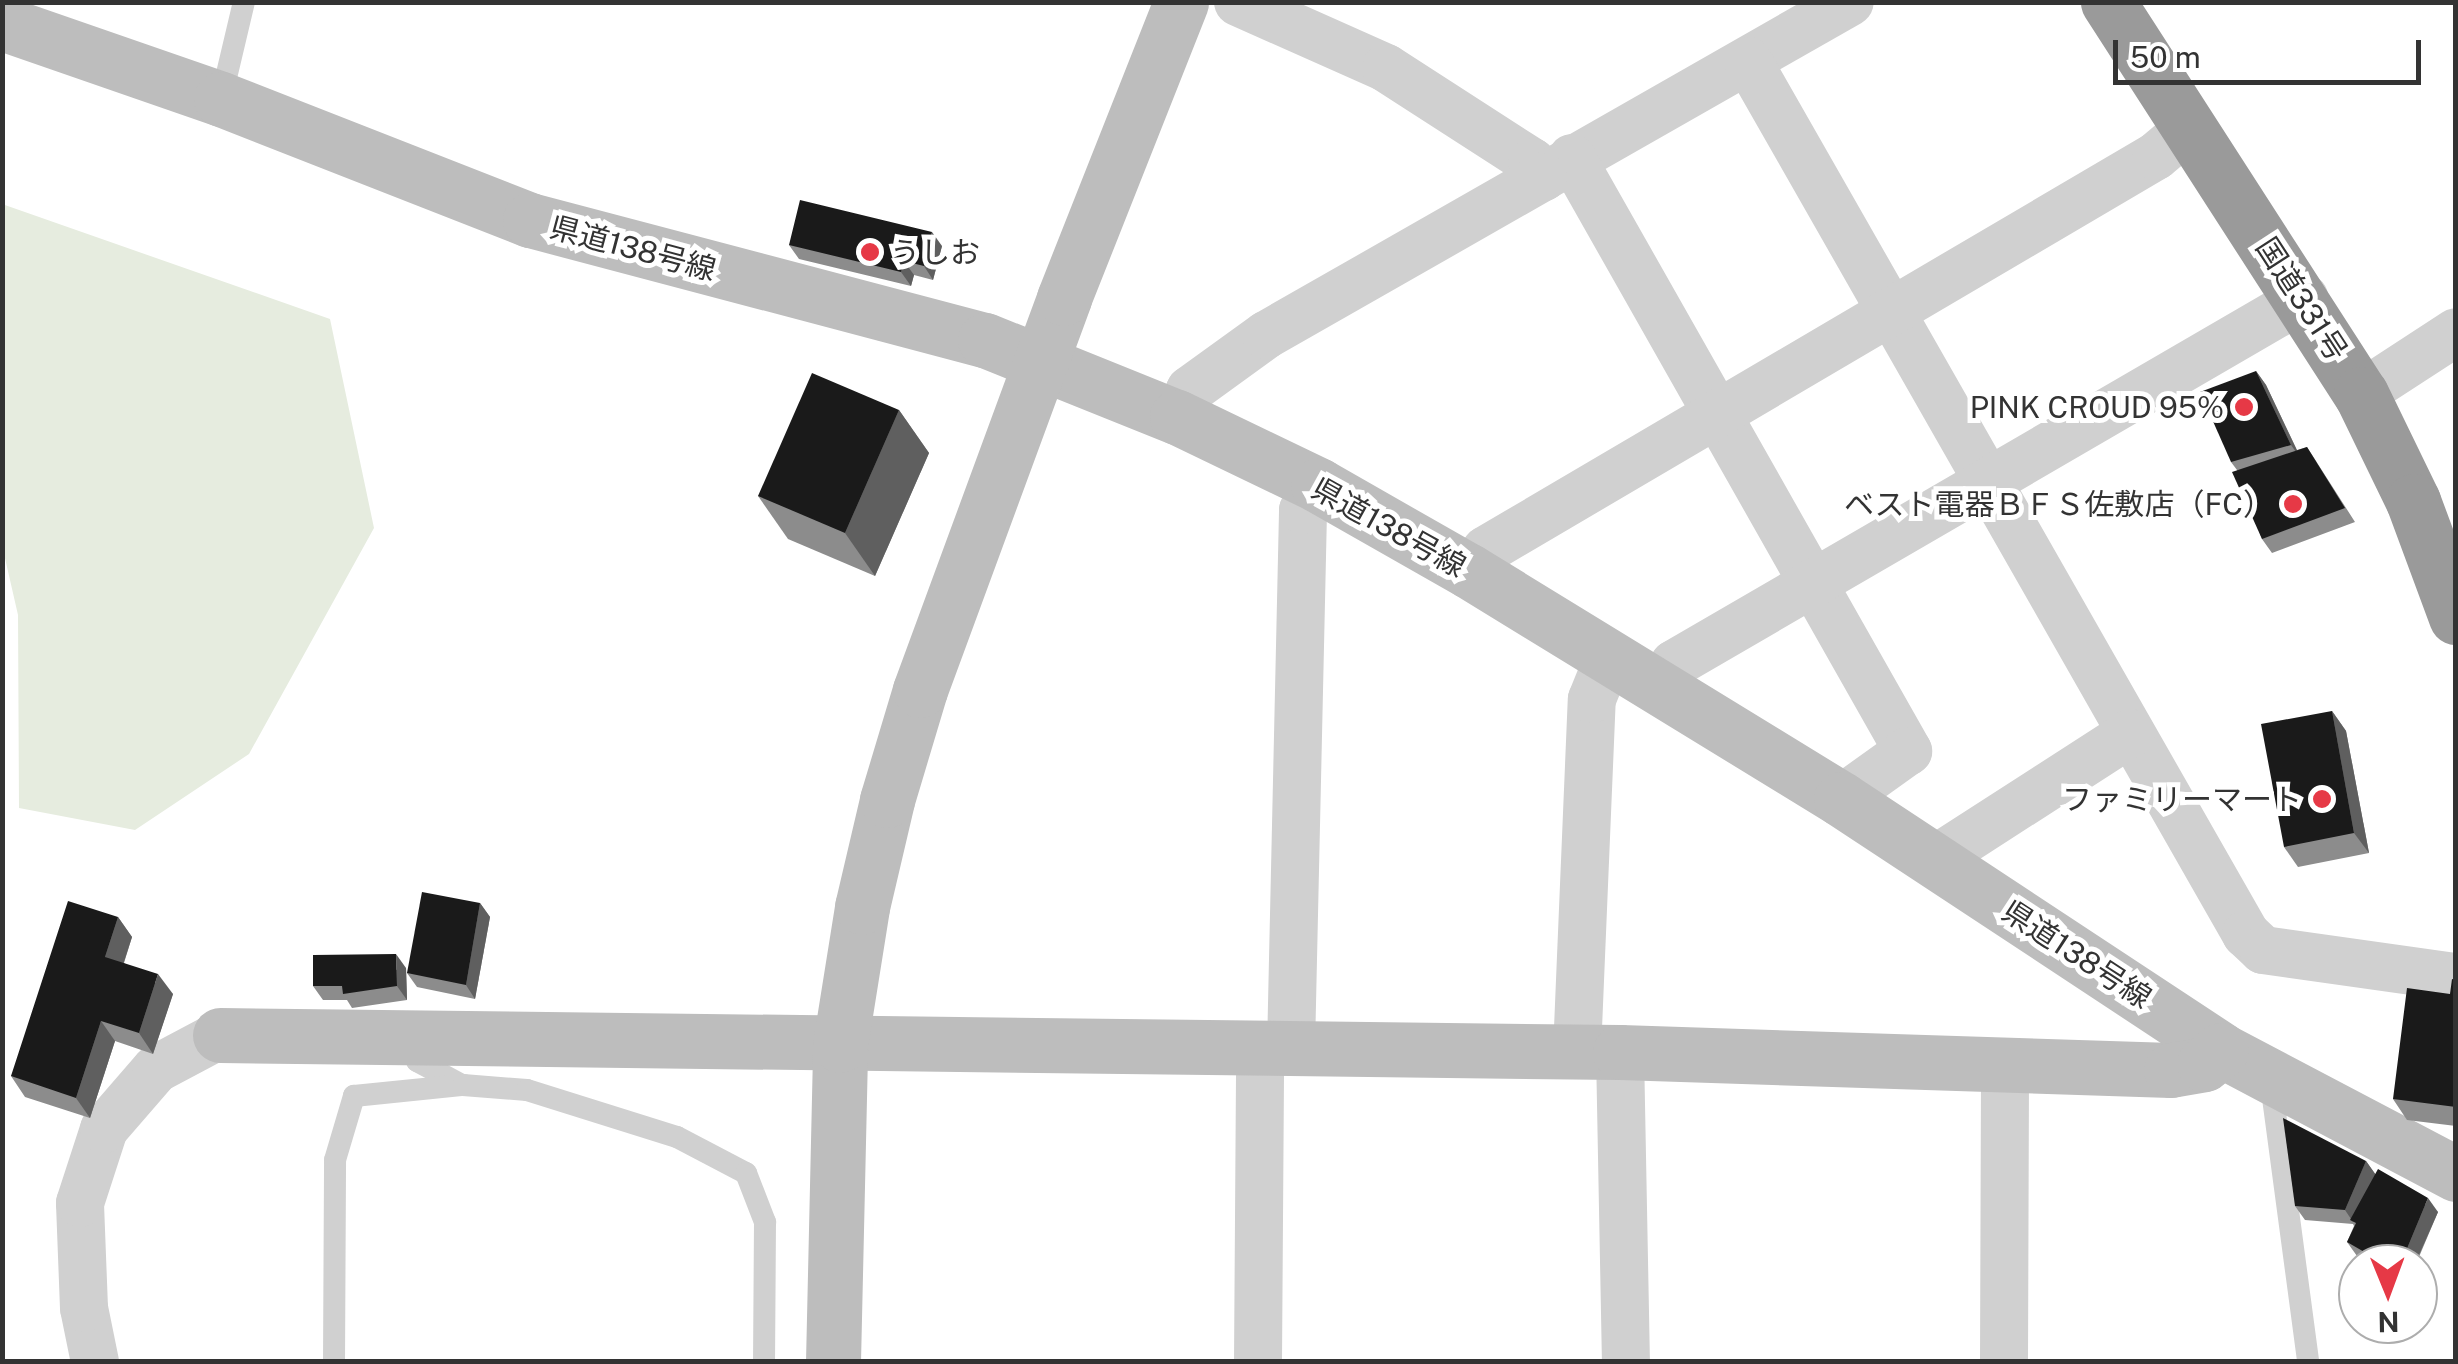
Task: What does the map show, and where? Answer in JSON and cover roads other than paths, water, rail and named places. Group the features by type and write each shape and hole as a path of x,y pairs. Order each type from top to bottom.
{"highway":[{"name":"国道331号","path":"2108,2 2304,298 2361,394 2413,502 2456,617"}],"street":[{"path":"832,1362 840,1045 887,800 920,690 1042,358 1181,2"},
{"path":"1238,2 1386,68 1532,162 1557,168 1716,411 1908,751 1841,799"},
{"path":"1176,417 1190,390 1266,336 1850,2"},
{"name":"県道138号線","path":"2,23 221,99 530,220 1042,358 1176,417 1318,485 1468,571 1841,799 2221,1050 2456,1174"},
{"path":"1748,61 1985,484 2246,934 2263,950 2456,977"},
{"path":"1468,571 1486,550 1716,411 1890,315 2156,156 2189,128"},
{"path":"1664,688 1674,664 2304,298"},
{"path":"2361,394 2456,332"},
{"path":"1258,1362 1303,510 1318,485"},
{"path":"1609,658 1592,699 1599,1052 1626,1362"},
{"path":"1934,860 2131,733"},
{"path":"95,1362 84,1308 80,1203 104,1129 156,1069 220,1035 1599,1052 2172,1070 2204,1064 2221,1050"},
{"path":"2004,1362 2005,1067"}],"lane":[{"path":"221,99 244,2"},
{"path":"405,1038 417,1061 464,1085"},
{"path":"2271,1079 2308,1362"},
{"path":"334,1362 335,1160 354,1096 464,1085 526,1090 677,1137 746,1173 765,1222 764,1362"}],"place":[{"name":"うしお","path":"870,252"},
{"name":"PINK CROUD 95%","path":"2244,407"},
{"name":"ベスト電器ＢＦＳ佐敷店（FC）","path":"2293,504"},
{"name":"ファミリーマート","path":"2322,799"}]}
